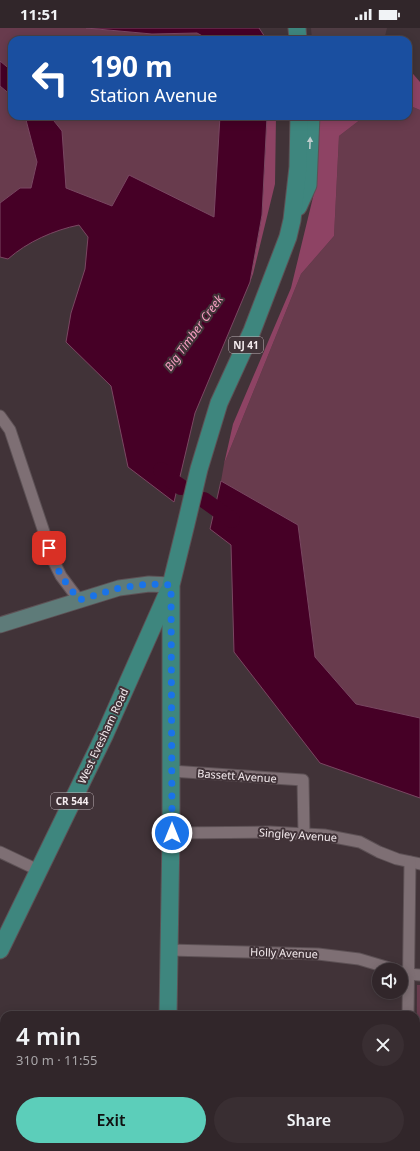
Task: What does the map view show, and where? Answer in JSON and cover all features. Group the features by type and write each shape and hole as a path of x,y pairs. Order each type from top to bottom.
{"main road":[{"name":"NJ 41","path":"168,1011 172,833 171,585 199,469 219,403 252,331 288,237 292,220 298,167 299,120"},
{"path":"292,220 308,186 311,120"},
{"name":"West Evesham Road","path":"0,950 105,734 171,585"},
{"path":"142,651 158,639 164,640 171,646"}],"street":[{"path":"0,416 10,430 54,562 61,576 79,600"},
{"path":"0,626 119,588 149,584 171,585"},
{"name":"Bassett Avenue","path":"171,771 303,780 304,834"},
{"name":"Singley Avenue","path":"172,833 270,832 324,835 360,842 397,859 415,863"},
{"path":"0,852 38,870"},
{"path":"406,963 415,863"},
{"name":"Holly Avenue","path":"169,950 318,954 359,959 372,963"},
{"path":"408,973 420,975"},
{"path":"407,999 408,1011"}],"shaded area":[{"path":"0,28 86,28 152,34 197,33 203,36 8,36 8,68 0,61"},
{"path":"311,28 387,28 385,36 312,36"},
{"path":"412,73 420,82 420,110 412,107"},
{"path":"0,86 8,93 8,120 26,120 37,162 31,188 20,188 0,203"},
{"path":"412,107 420,110 420,718 356,704 315,657 298,525 221,481 224,464 301,274 334,236 339,136 360,120 412,120"},
{"path":"53,120 220,120 214,217 129,176 112,206 66,188 62,131"},
{"path":"267,120 276,120 275,184 250,282 262,215"},
{"path":"320,120 360,120 339,136 334,236 301,274 224,464 233,424 291,288 315,189"},
{"path":"417,985 420,985 420,1011 417,1011"}],"water":[{"path":"86,28 259,28 264,36 203,36 197,33 152,34"},
{"path":"0,61 8,68 8,93 0,86"},
{"path":"26,120 53,120 62,131 66,188 112,206 129,175 214,217 220,120 267,120 262,215 250,282 195,413 174,502 128,467 111,386 66,342 71,313 85,269 88,237 79,225 51,233 32,242 8,259 0,257 0,203 20,188 31,188 37,162"},
{"path":"221,481 298,525 315,657 356,704 420,718 420,798 320,763 234,652 231,545 210,529"}],"waterway":[{"name":"Big Timber Creek","path":"161,470 172,481 181,487"},
{"name":"Big Timber Creek","path":"204,500 232,520"}],"route":[{"path":"49,548 61,576 79,600 119,588 149,584 171,585 172,833"}]}
